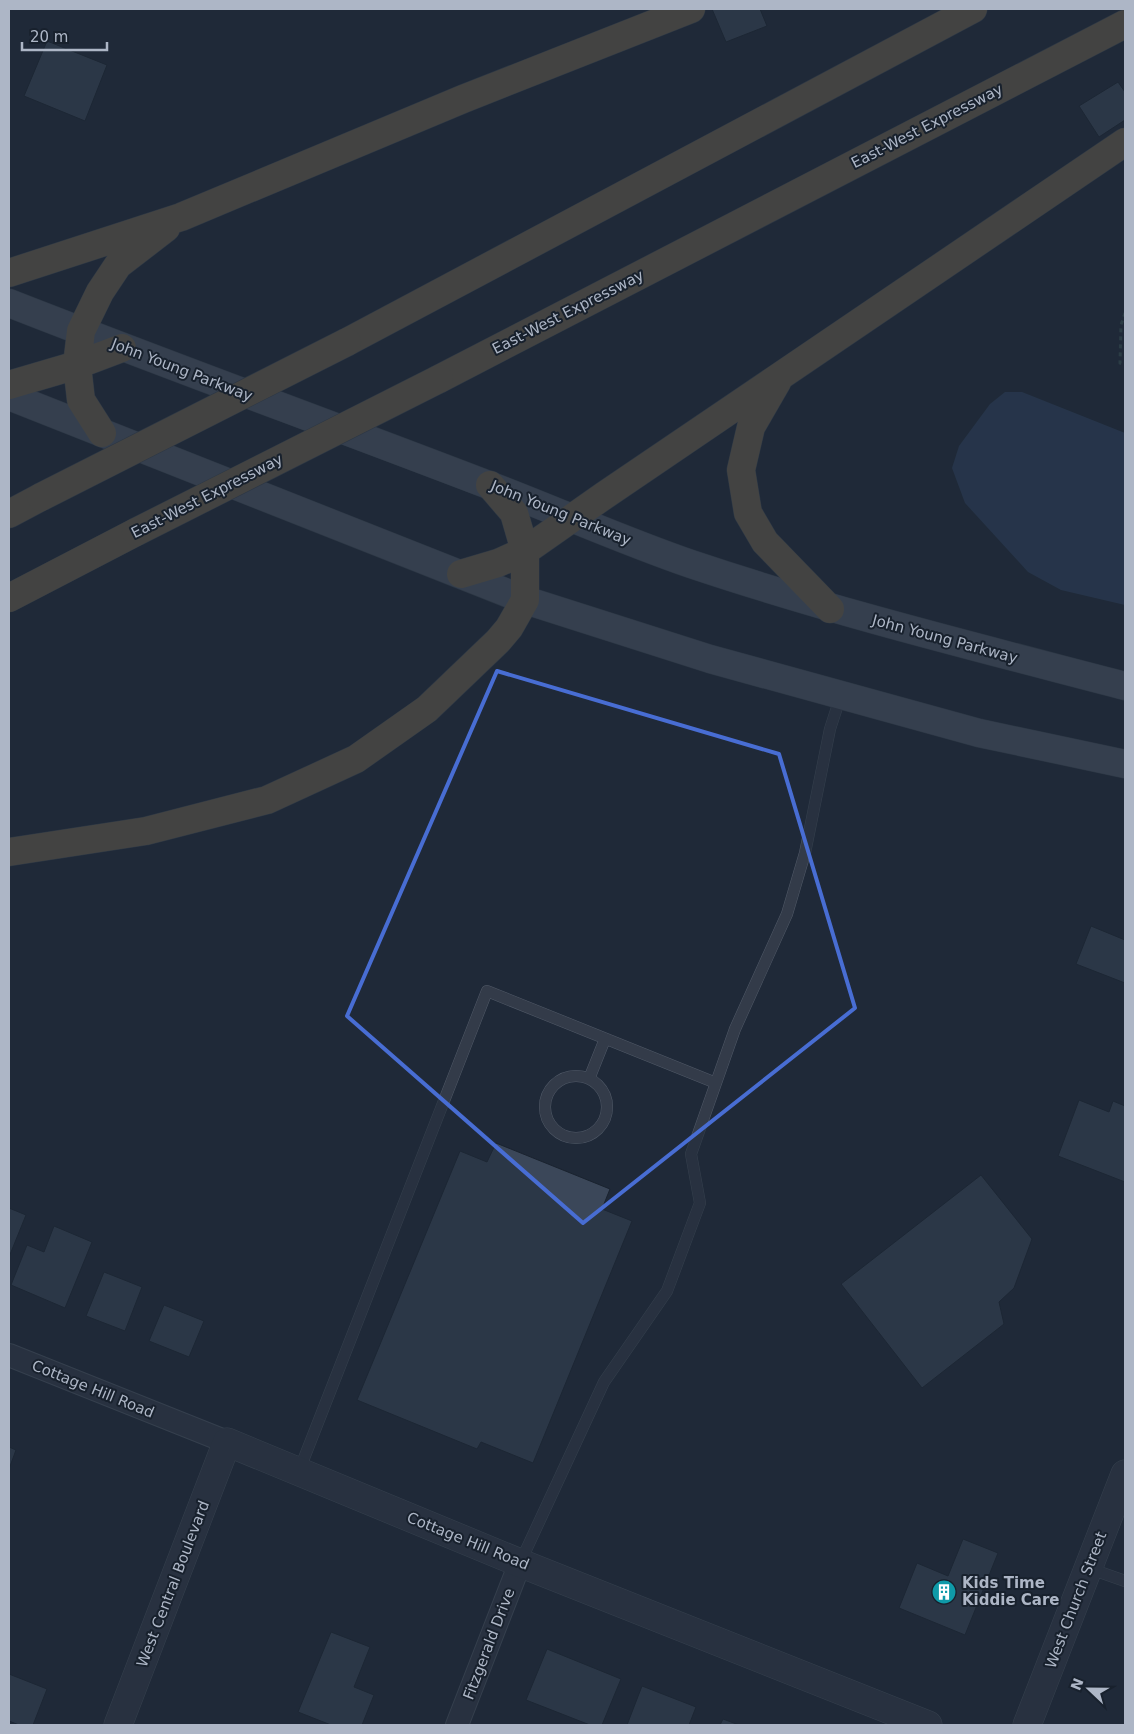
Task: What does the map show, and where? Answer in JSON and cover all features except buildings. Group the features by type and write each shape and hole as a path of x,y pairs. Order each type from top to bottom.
{"highway":[{"path":"9,273 182,217 463,99 691,9"},
{"path":"9,514 347,342 973,9"},
{"name":"East-West Expressway","path":"9,598 1125,24"},
{"path":"460,574 498,563 525,551 1125,142"},
{"path":"102,433 81,400 76,365 81,331 100,292 118,265 182,217"},
{"path":"9,385 76,365 122,348"},
{"path":"780,377 751,427 741,470 748,513 764,542 830,609"},
{"path":"9,852 146,831 267,800 356,759 427,709 498,641 509,628 525,600 525,551 514,513 490,485"}],"main road":[{"name":"John Young Parkway","path":"9,303 122,348 490,485 571,519 688,563 830,609 1125,686"},
{"path":"9,396 525,600 710,659 979,733 1125,764"}],"street":[{"name":"Cottage Hill Road","path":"9,1355 228,1442 520,1563 928,1725"},
{"name":"West Central Boulevard","path":"118,1725 228,1442"},
{"name":"West Church Street","path":"1027,1725 1125,1474"},
{"name":"Fitzgerald Drive","path":"458,1725 520,1563"}],"lane":[{"path":"520,1563 604,1382 667,1292 700,1203 690,1154 735,1029 787,914 805,853 830,730 842,695"},
{"path":"299,1471 488,991 716,1083"},
{"path":"589,1079 605,1039"},
{"path":"580,1076 589,1079 598,1085 606,1102 603,1122 592,1133 578,1138 567,1137 550,1125 546,1116 545,1105 548,1095 553,1086 561,1080 580,1076"},
{"path":"1088,1568 1125,1582"}],"path":[{"path":"1125,313 1121,326 1120,363 1125,365"}],"highlighted area":[{"path":"497,671 779,754 855,1008 583,1223 347,1016"}],"water":[{"path":"1005,392 1022,392 1125,433 1125,605 1061,590 1028,572 965,503 952,468 959,446 990,404"}],"place":[{"name":"Kids Time Kiddie Care","path":"944,1592"}]}
